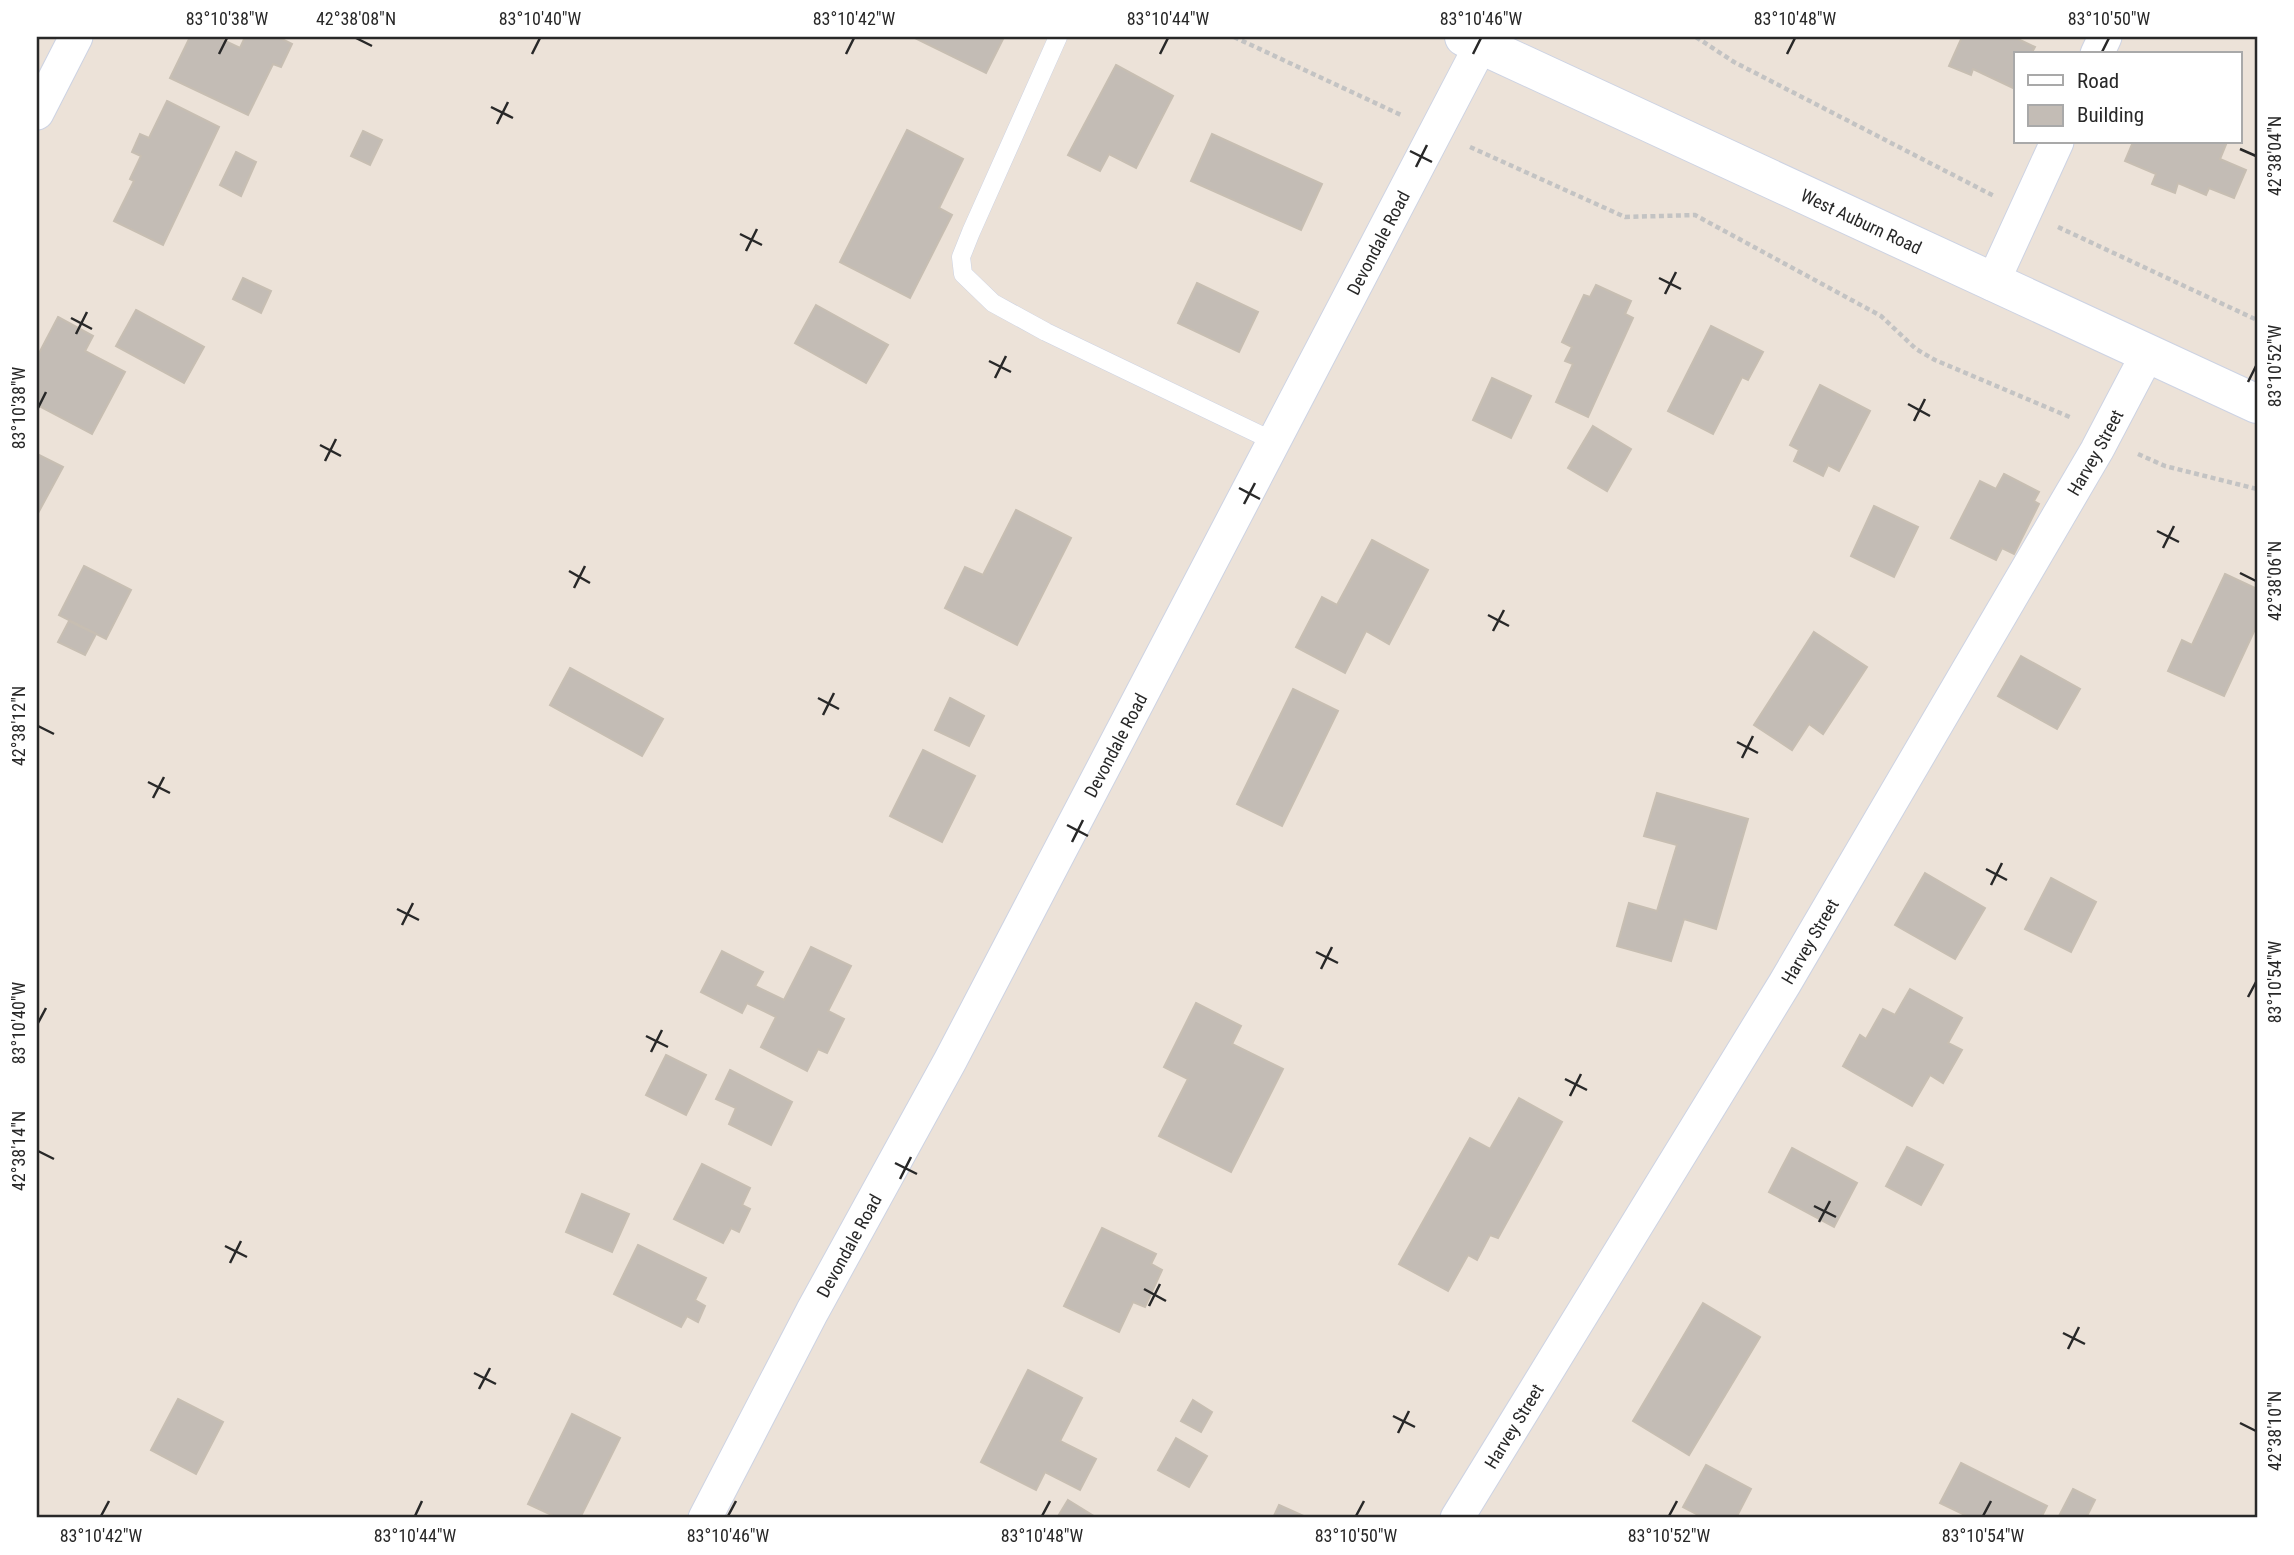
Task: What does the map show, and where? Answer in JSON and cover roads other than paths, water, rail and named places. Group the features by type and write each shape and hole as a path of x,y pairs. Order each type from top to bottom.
{"main road":[{"name":"West Auburn Road","path":"1473,41 2257,404"}],"street":[{"path":"37,113 76,37"},
{"name":"Devondale Road","path":"705,1518 812,1312 950,1062 1437,132 1473,41"},
{"path":"1993,284 2056,144"},
{"name":"Harvey Street","path":"1457,1518 1785,983 2097,450 2147,355"}],"lane":[{"path":"1058,37 961,257 963,274 993,303 1046,332 1273,441"}]}
